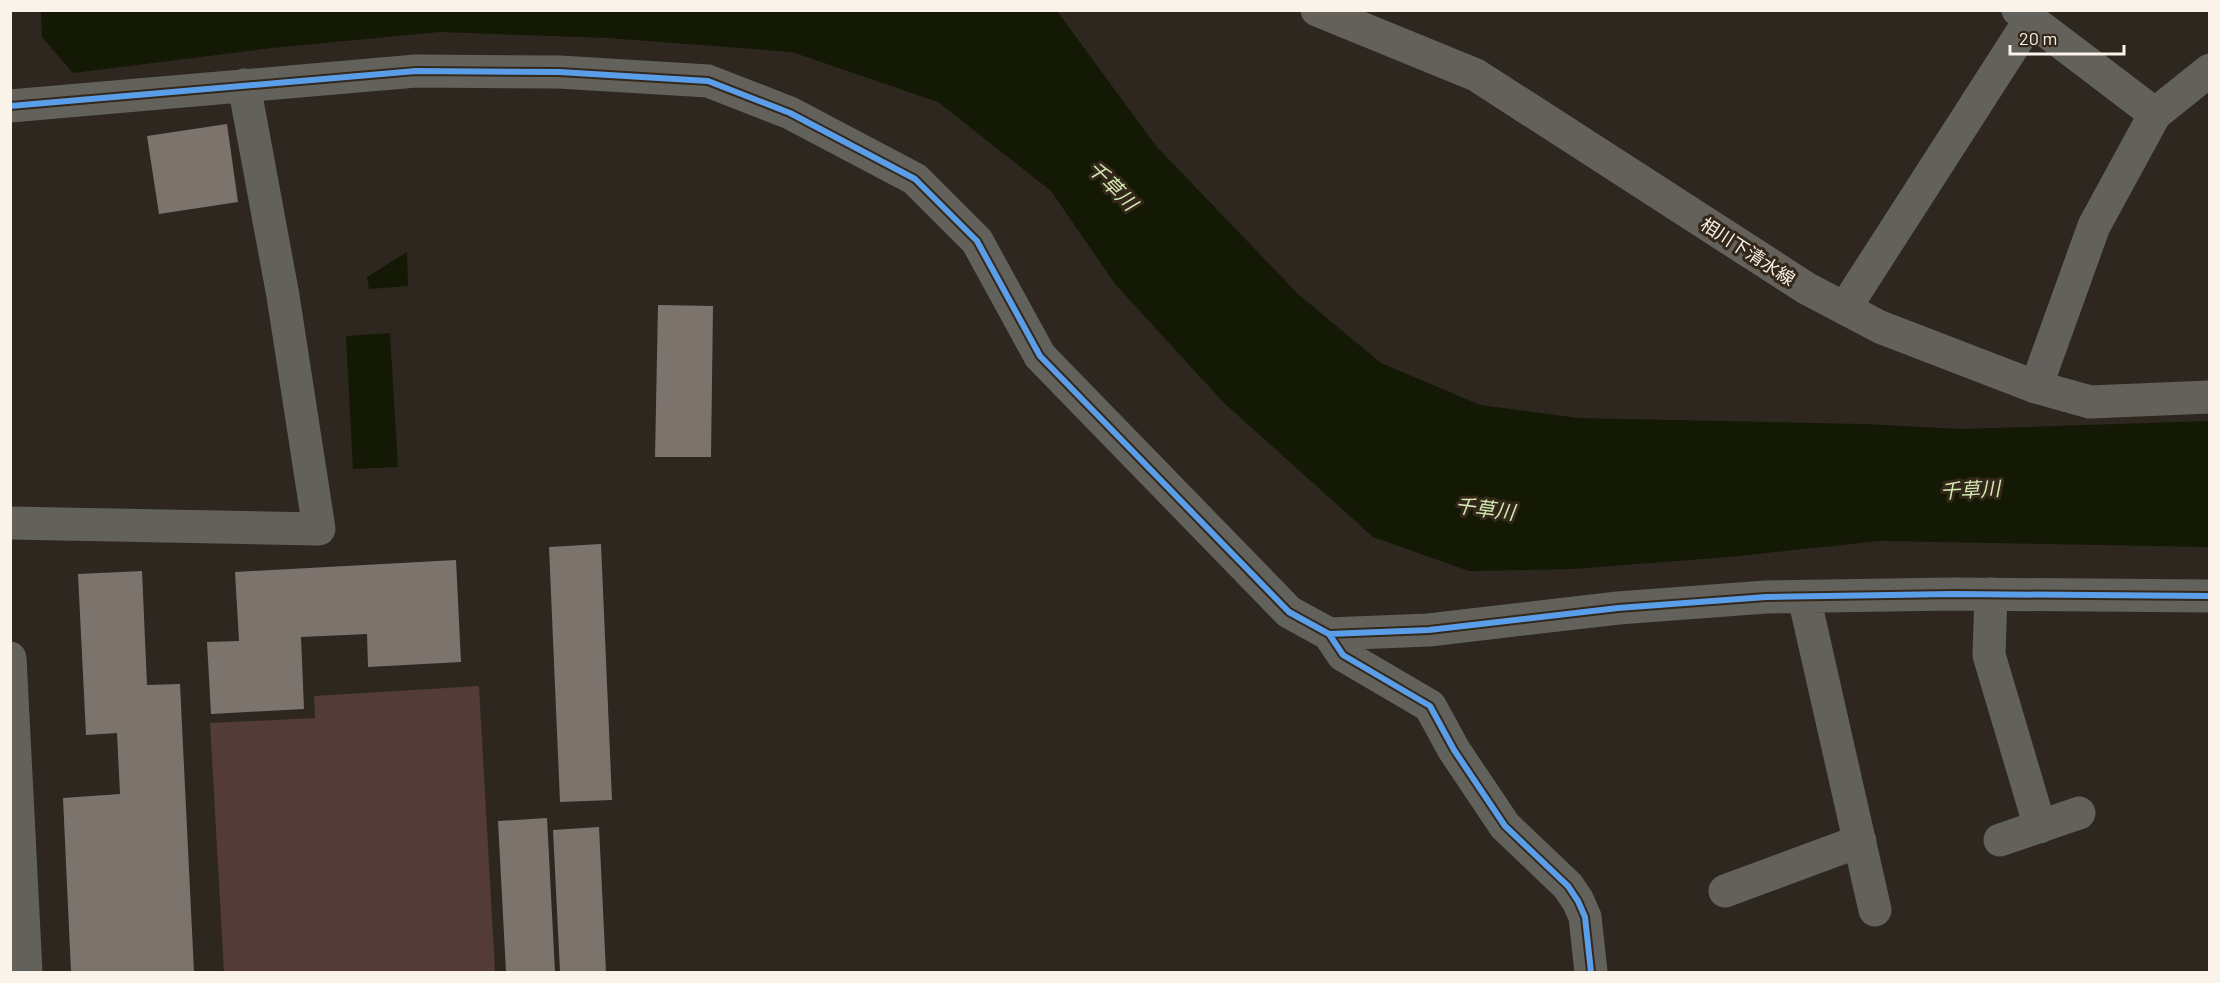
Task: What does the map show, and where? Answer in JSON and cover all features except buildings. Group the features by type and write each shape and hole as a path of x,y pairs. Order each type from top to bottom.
{"main road":[{"name":"相川下清水線","path":"1317,10 1476,75 1806,288 1880,327 2036,387 2090,402 2210,397"}],"street":[{"path":"1845,308 2024,15 2155,114"},
{"path":"2036,387 2094,226 2155,114 2210,70"},
{"path":"10,106 416,71 559,72 708,81 789,113 849,142 915,179 977,241 1040,356 1289,612 1329,634 1343,655 1430,706 1454,750 1505,826 1568,886 1578,901 1585,917 1592,972"},
{"path":"10,523 320,529 283,296 244,85"},
{"path":"1329,634 1429,630 1618,608 1804,597 1990,594 2210,596"},
{"path":"1990,594 1989,655 2040,827"},
{"path":"1804,597 1875,910"},
{"path":"10,658 14,815 26,972"},
{"path":"2001,840 2079,813"},
{"path":"1725,891 1860,841"}],"shaded area":[{"path":"479,686 495,972 224,972 210,723 315,718 314,696"}],"water":[{"name":"千草川","path":"41,11 1057,11 1156,146 1298,294 1381,363 1480,405 1578,418 1863,424 1961,429 2209,421 2209,547 1880,541 1728,557 1573,569 1469,571 1373,537 1224,403 1115,284 1051,191 938,102 792,52 608,38 440,32 271,48 73,73 42,37"},
{"path":"407,252 408,286 369,289 367,277"},
{"path":"390,333 398,467 353,469 346,336"}],"cycle path":[{"path":"10,106 416,71 559,72 708,81 790,113 915,179 977,241 1040,356 1289,612 1329,634 1343,655 1430,706 1454,750 1505,826 1568,886 1578,901 1585,917 1591,972"},
{"path":"1329,634 1429,630 1618,608 1766,597 1953,594 2210,596"}]}
